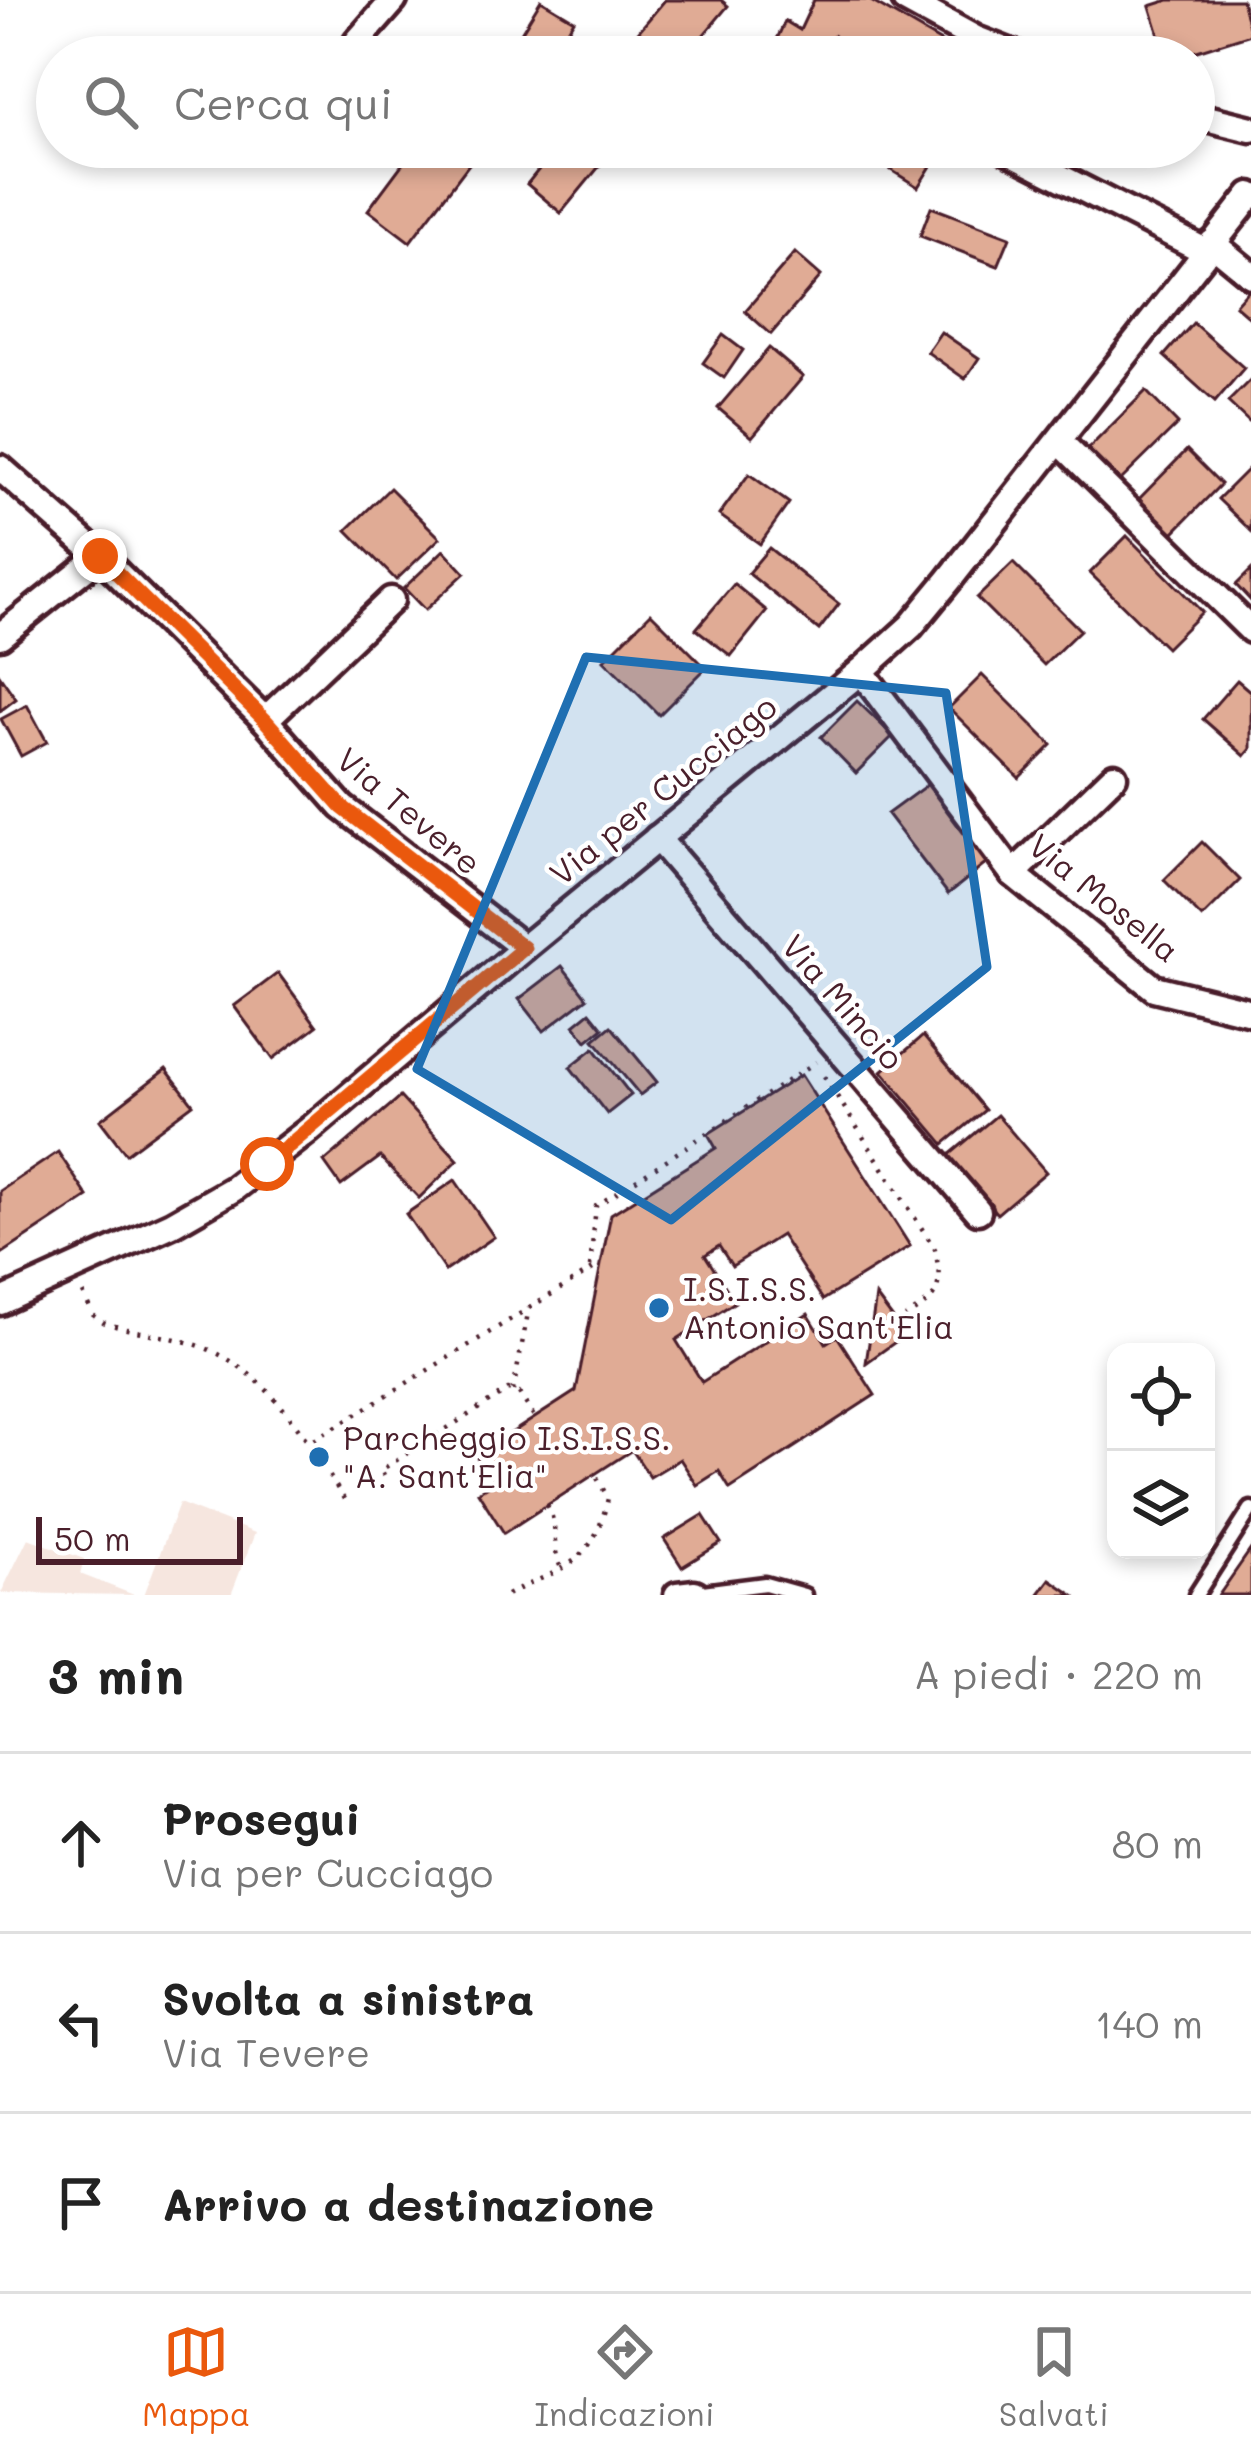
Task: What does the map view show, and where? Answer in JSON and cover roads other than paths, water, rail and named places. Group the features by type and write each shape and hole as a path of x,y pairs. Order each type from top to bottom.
{"street":[{"path":"362,36 394,0"},
{"path":"905,0 971,36"},
{"path":"1215,120 1251,129"},
{"path":"1045,168 1209,247 1251,275"},
{"name":"Via per Cucciago","path":"0,1302 172,1224 233,1189 861,671 910,626 1251,195"},
{"path":"1059,441 1251,630"},
{"name":"Via Tevere","path":"0,468 100,556 265,720 342,807 524,948"},
{"path":"0,636 100,556"},
{"path":"265,720 391,600"},
{"name":"Via Mosella","path":"861,671 1012,874 1154,988 1251,1012"},
{"path":"1012,874 1114,776"},
{"name":"Via Mincio","path":"657,838 978,1211"}],"lane":[{"path":"1196,1595 1251,1509"},
{"path":"686,1594 765,1584 804,1595"}],"place":[{"name":"I.S.I.S.S. Antonio Sant'Elia","path":"659,1308"},
{"name":"Parcheggio I.S.I.S.S. \"A. Sant'Elia\"","path":"319,1457"}]}
